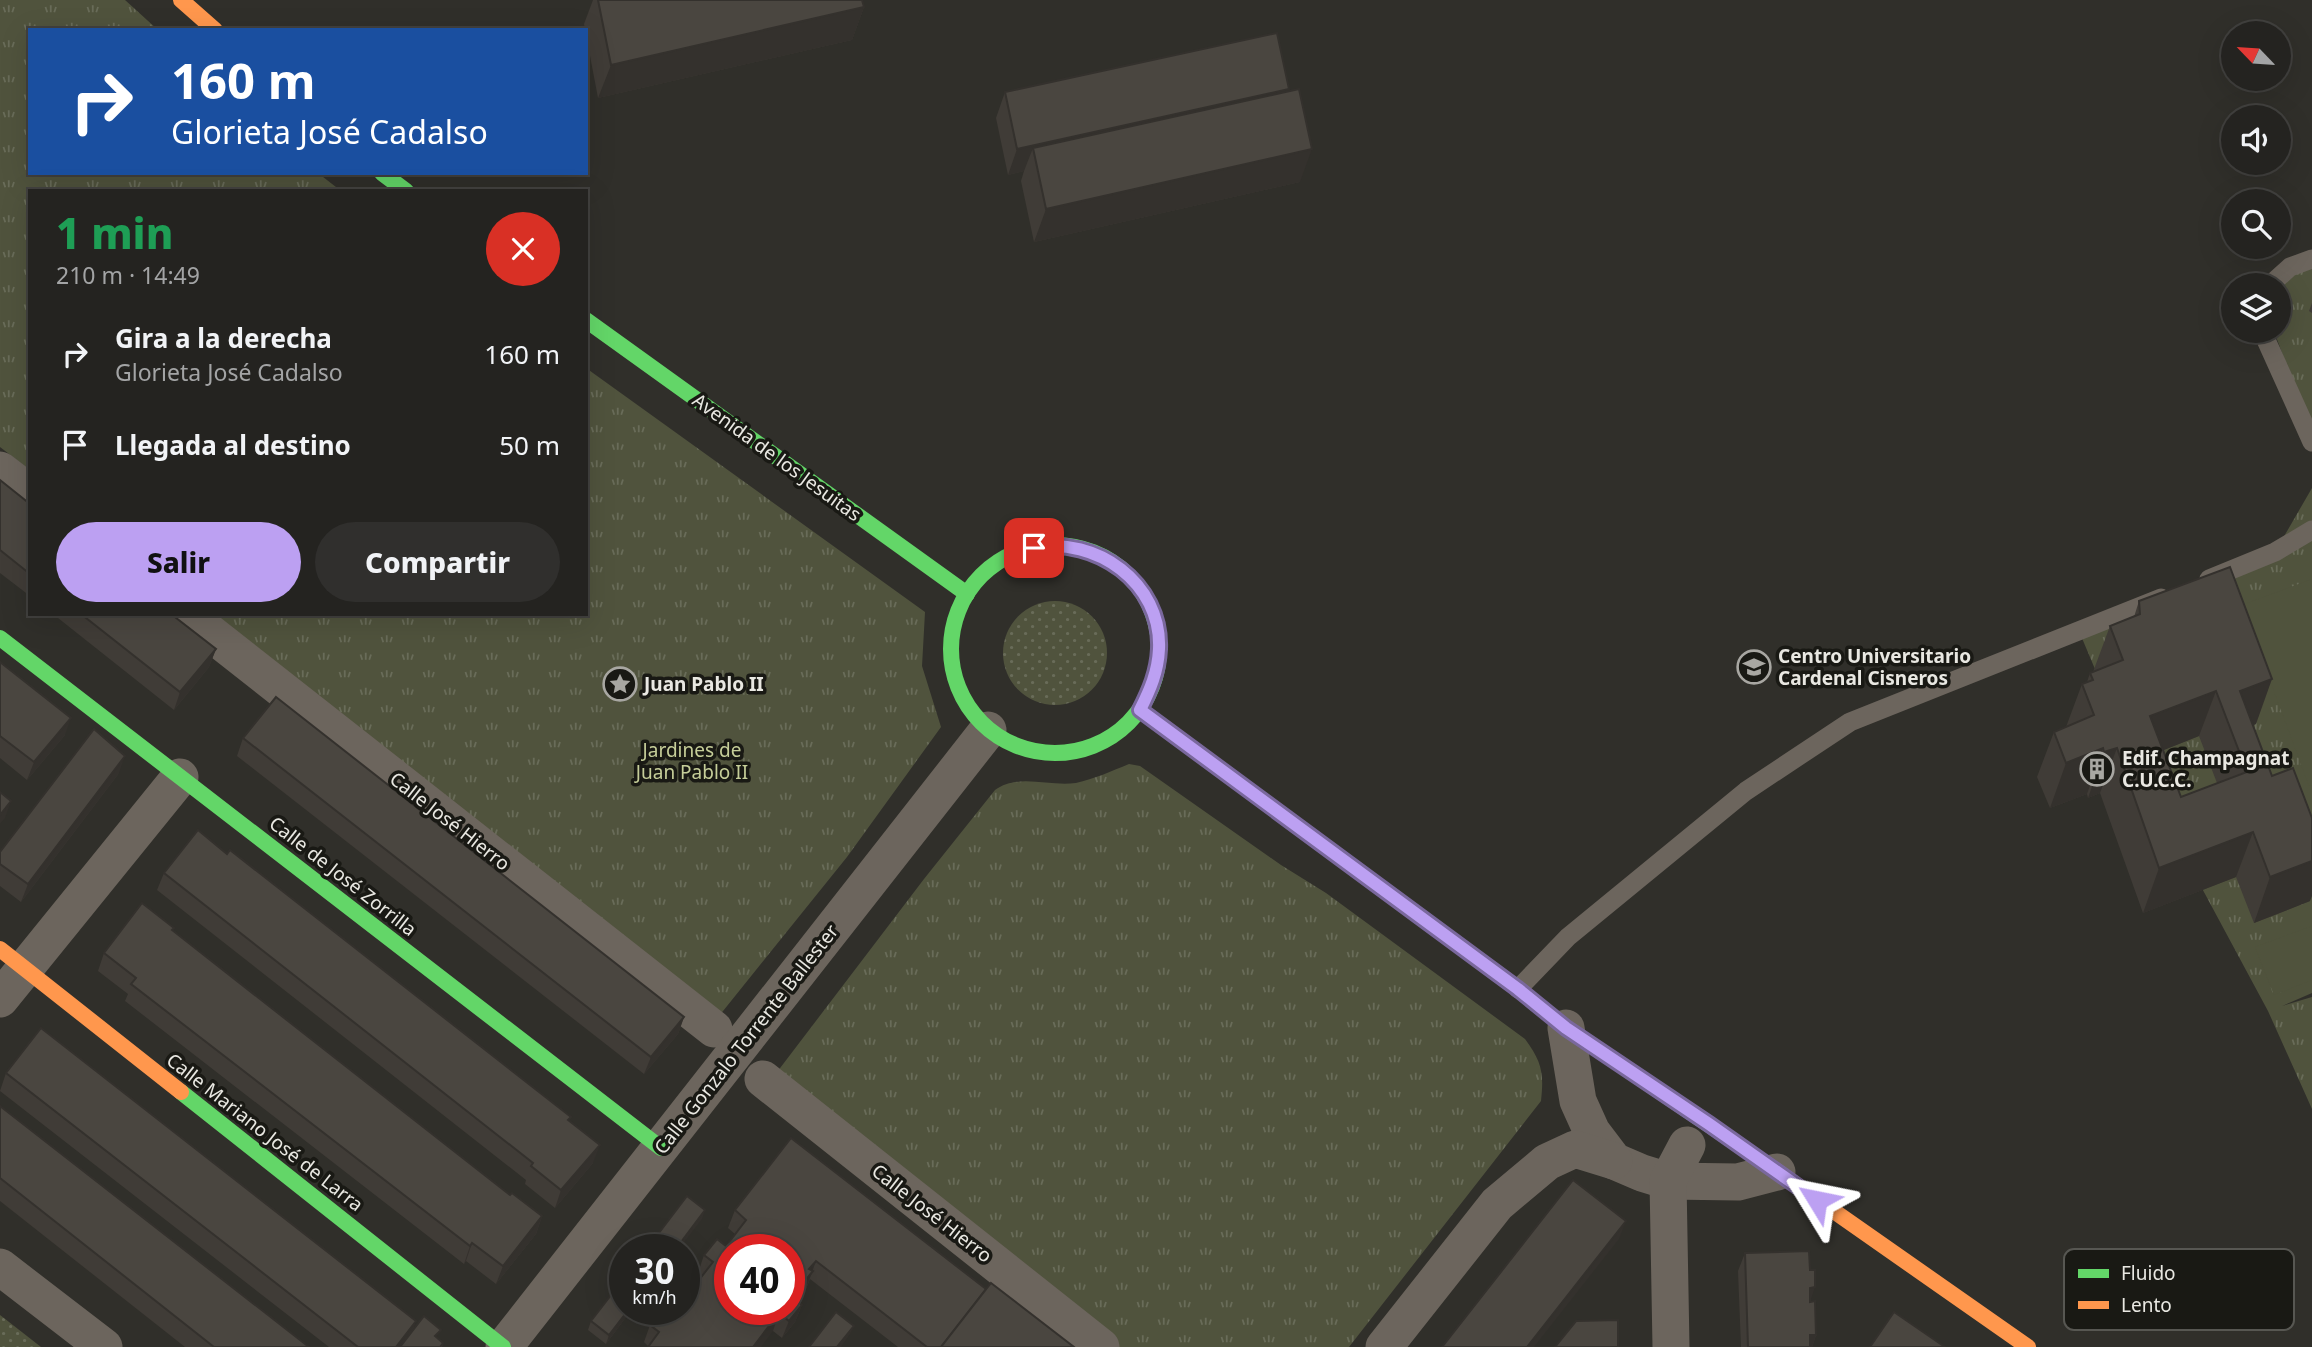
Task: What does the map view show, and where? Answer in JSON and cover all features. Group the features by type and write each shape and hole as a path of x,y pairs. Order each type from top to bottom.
{"street":[{"path":"181,0 213,28"},
{"path":"385,175 403,189"},
{"name":"Avenida de los Jesuitas","path":"588,321 967,594"},
{"path":"0,470 28,491"},
{"path":"1051,545 1084,549 1114,563 1138,585 1154,615 1160,647 1155,680 1140,710 1116,734 1085,750 1052,754 1018,747 988,730 968,708 956,680 951,651 955,621 967,594 989,569 1018,552 1040,547 1051,545"},
{"name":"Calle José Hierro","path":"189,616 714,1029"},
{"name":"Calle de José Zorrilla","path":"0,638 661,1148"},
{"path":"1140,710 1518,989 1698,1134 1777,1172 2028,1347"},
{"name":"Calle Gonzalo Torrente Ballester","path":"503,1347 988,730"},
{"path":"0,999 12,959 180,777"},
{"name":"Calle Mariano José de Larra","path":"12,959 503,1347"},
{"path":"1566,1028 1578,1101 1592,1132 1642,1172 1671,1347"},
{"name":"Calle José Hierro","path":"763,1079 1101,1347"},
{"path":"1642,1172 1698,1134"},
{"path":"1384,1347 1497,1204 1547,1162 1575,1149 1642,1172 1738,1182 1777,1172"},
{"path":"0,1267 104,1347"}],"lane":[{"path":"2283,273 2290,267 2312,259"},
{"path":"2267,343 2312,442"},
{"path":"1518,989 1546,958 1578,929 1746,790 1850,722 2275,552 2312,530"}],"green space":[{"path":"0,0 125,0 156,28 28,28 28,175 321,175 338,189 28,189 28,468 0,447"},
{"path":"2312,259 2312,435 2278,343 2291,343 2291,275"},
{"name":"Jardines de Juan Pablo II","path":"588,369 925,612 922,666 941,727 847,857 719,1016 216,616 588,616"},
{"path":"2312,488 2312,993 2282,1006 2312,997 2312,1109 2268,1011 2134,762 2079,631 2275,552"},
{"path":"2312,579 2312,785 2309,786 2242,605"},
{"path":"1055,601 1075,605 1092,616 1103,633 1107,653 1103,673 1092,690 1075,701 1055,705 1035,701 1018,690 1007,673 1003,653 1007,633 1018,616 1035,605"},
{"path":"1129,764 1140,766 1281,865 1326,893 1525,1039 1538,1061 1542,1075 1541,1101 1349,1347 1113,1347 771,1080 995,790 1004,785 1024,781 1076,783"},
{"path":"2312,926 2312,980 2274,995 2255,947"},
{"path":"0,1315 41,1347 0,1347"}],"building":[{"path":"598,0 862,0 864,7 611,65"},
{"path":"1277,33 1289,89 1017,149 1005,92"},
{"path":"1299,89 1312,149 1046,209 1033,148"},
{"path":"0,480 28,502 28,572 0,550"},
{"path":"2230,567 2272,679 2240,691 2272,776 2293,768 2312,818 2312,861 2270,877 2253,832 2159,868 2117,748 2104,752 2103,748 2066,763 2054,732 2094,715 2082,684 2093,680 2090,673 2123,660 2110,626 2140,614 2139,601","holes":["2216,691 2247,772 2181,797 2150,716"]},
{"path":"84,616 174,616 216,649 180,692"},
{"path":"0,662 71,718 34,762 0,736"},
{"path":"276,697 684,1017 651,1057 243,738"},
{"path":"94,729 125,756 28,884 0,864 0,852"},
{"path":"0,792 11,801 0,815"},
{"path":"198,830 227,854 230,850 571,1117 568,1120 600,1145 561,1190 531,1166 533,1163 164,873"},
{"path":"142,903 174,928 172,930 510,1195 512,1193 542,1216 503,1266 472,1243 470,1246 131,984 136,978 104,953"},
{"path":"41,1028 416,1321 396,1347 358,1347 6,1073"},
{"path":"0,1106 309,1347 214,1347 0,1178"},
{"path":"791,1138 986,1289 941,1347 927,1347 816,1261 809,1269 813,1271 805,1281 805,1234 735,1234 746,1220 735,1210"},
{"path":"1573,1180 1626,1221 1527,1347 1442,1347"},
{"path":"687,1196 705,1210 687,1234 658,1234"},
{"path":"714,1243 714,1325 770,1325 753,1347 648,1347 659,1332 650,1325 700,1325 700,1279 713,1262 704,1255"},
{"path":"1809,1251 1810,1270 1815,1270 1815,1287 1810,1288 1810,1302 1815,1301 1816,1335 1810,1335 1810,1347 1748,1347 1745,1253"},
{"path":"991,1283 1074,1347 941,1347"},
{"path":"609,1298 609,1325 617,1325 609,1335 591,1321"},
{"path":"836,1312 854,1326 837,1347 809,1347"},
{"path":"1894,1312 1945,1347 1870,1347"},
{"path":"424,1316 441,1330 435,1336 443,1343 440,1347 400,1347"},
{"path":"1618,1320 1618,1347 1555,1347 1576,1321"}],"traffic: fast":[{"path":"385,175 403,189"},
{"path":"588,321 967,594"},
{"path":"1055,545 1095,553 1128,576 1151,609 1159,649 1151,689 1128,722 1095,745 1055,753 1015,745 982,722 959,689 951,649 959,609 982,576 1015,553 1055,545"},
{"path":"0,638 661,1148"},
{"path":"1140,710 1518,989 1566,1028 1765,1163"},
{"path":"181,1092 503,1347"}],"traffic: slow":[{"path":"181,0 213,28"},
{"path":"0,949 181,1092"},
{"path":"1765,1163 2028,1347"}],"place":[{"name":"Centro Universitario Cardenal Cisneros","path":"1754,667"},
{"name":"Juan Pablo II","path":"620,684"},
{"name":"Edif. Champagnat C.U.C.C.","path":"2097,769"}],"route":[{"path":"1034,548 1051,545 1084,549 1114,563 1138,585 1154,615 1160,647 1155,680 1140,710 1518,989 1566,1028 1817,1200"}]}
